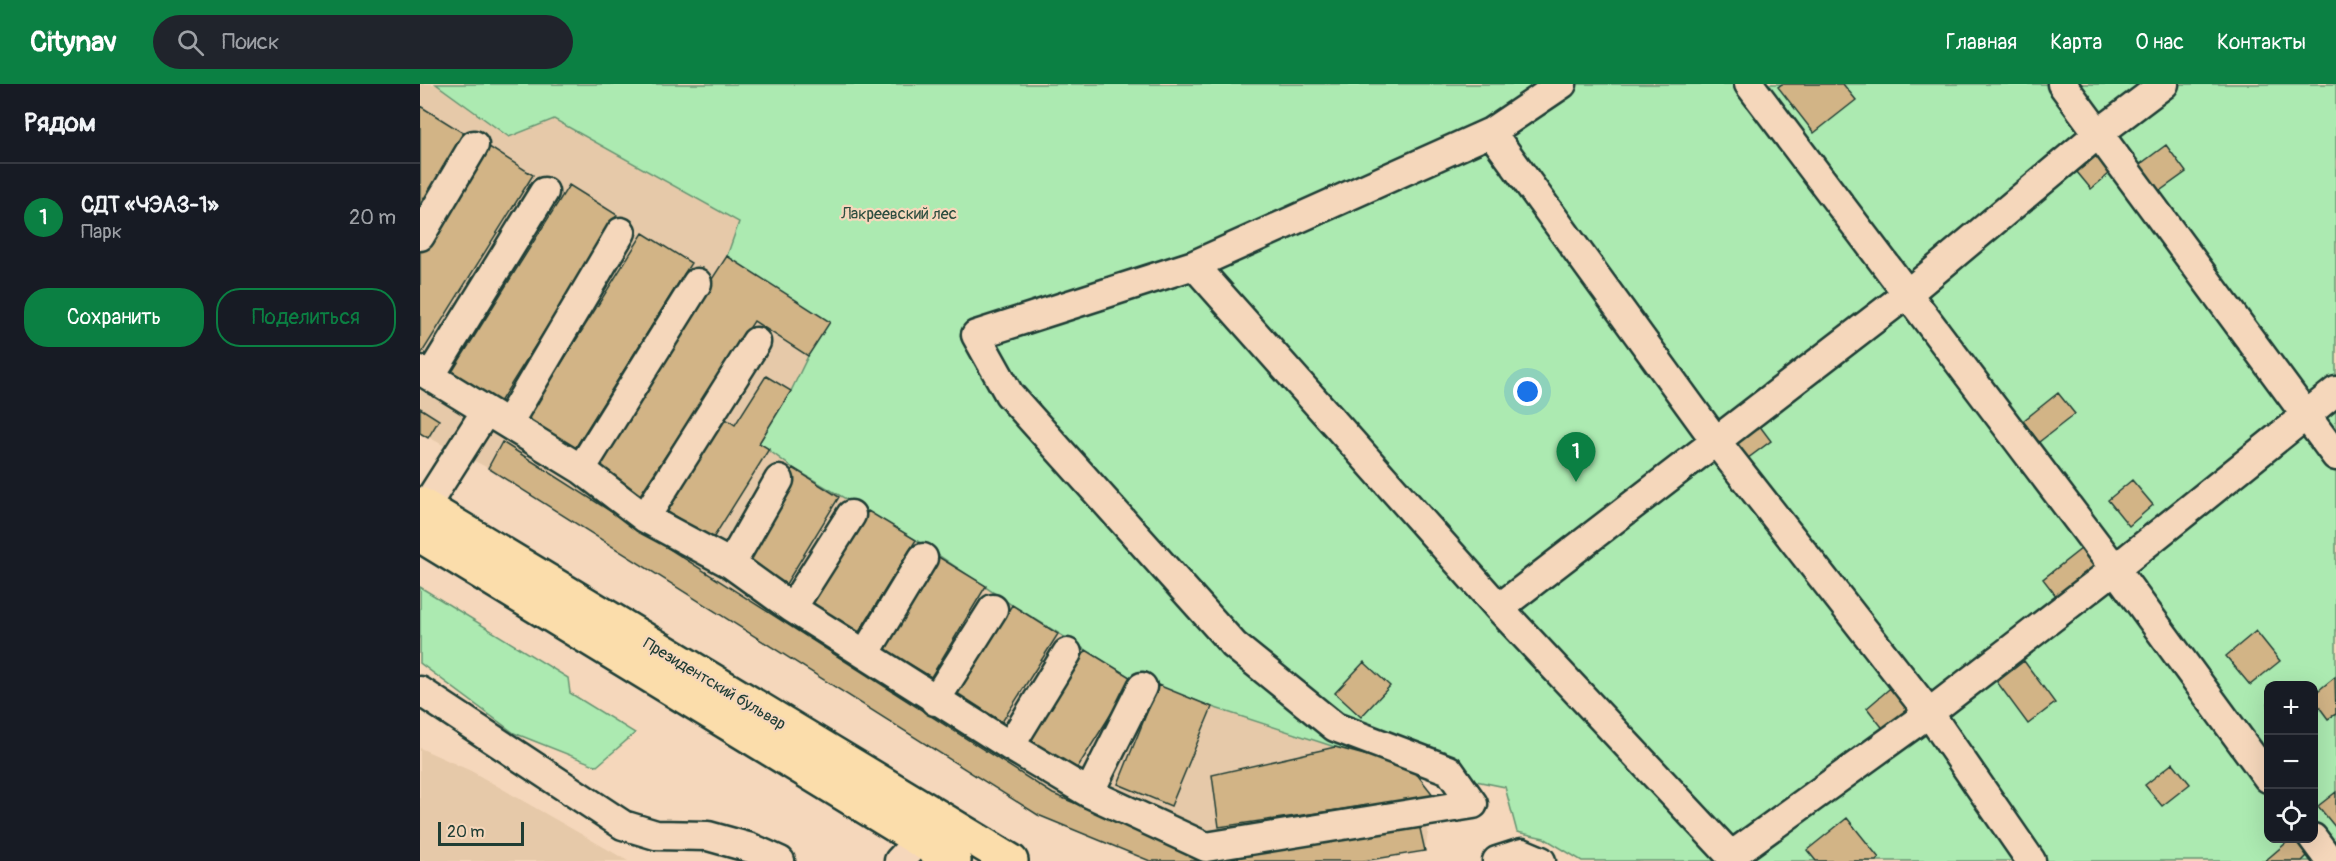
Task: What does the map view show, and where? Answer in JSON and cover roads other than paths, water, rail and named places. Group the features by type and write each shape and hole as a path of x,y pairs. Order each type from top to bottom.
{"main road":[{"name":"Президентский бульвар","path":"422,515 909,850 954,861"},
{"name":"Президентский бульвар","path":"422,515 1011,861"}],"lane":[{"path":"544,192 426,373 581,469 645,518 731,564 792,608 935,701 1089,793 1206,847 1473,804 1449,770 1335,727 1234,645 1009,394 976,335 1194,265 1491,132 1562,84"},
{"path":"1749,84 2115,569 2264,773"},
{"path":"2062,84 2336,456"},
{"path":"1498,608 1907,294 2099,133 2164,84"},
{"path":"1491,132 1715,440 1929,713 2031,861"},
{"path":"420,236 474,145"},
{"path":"422,515 497,417 621,232"},
{"path":"1194,265 1498,608 1731,856 1929,713 2115,569 2336,391"},
{"path":"581,469 697,282"},
{"path":"645,518 756,342"},
{"path":"731,564 779,480"},
{"path":"792,608 851,515"},
{"path":"865,654 923,558"},
{"path":"935,701 993,609"},
{"path":"1010,746 1066,653"},
{"path":"1089,793 1142,687"},
{"path":"420,691 623,825 656,835 708,836 751,848 780,861"},
{"path":"2317,843 2330,861"},
{"path":"1497,861 1522,853 1541,861"}],"place":[{"name":"СДТ «ЧЭАЗ-1»","path":"1576,482"}],"park label":[{"name":"Лакреевский лес","path":"899,213"}]}
